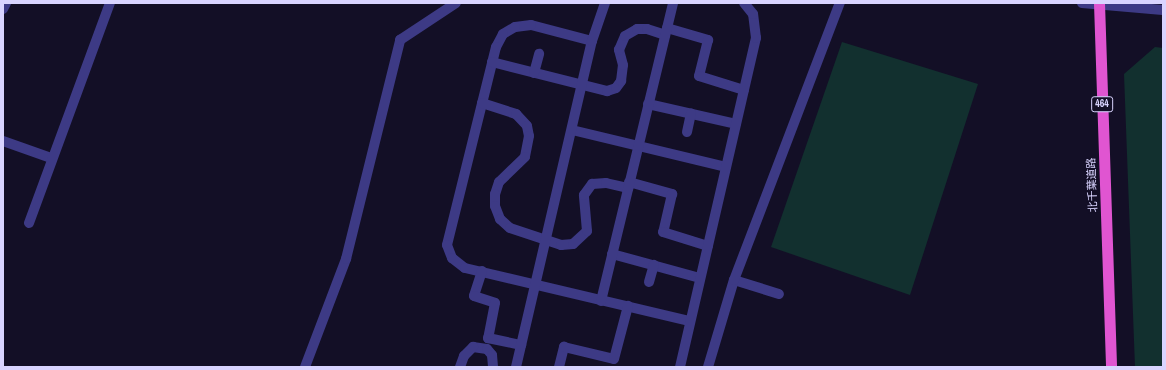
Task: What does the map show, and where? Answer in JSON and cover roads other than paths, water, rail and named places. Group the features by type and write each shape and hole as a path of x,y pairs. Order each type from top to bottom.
{"highway":[{"name":"北千葉道路","path":"1099,4 1111,367"}],"street":[{"path":"3,9 6,3"},
{"path":"29,223 51,158 67,122 110,3"},
{"path":"305,367 346,259 400,40 456,3"},
{"path":"516,367 592,42 605,3"},
{"path":"601,301 672,3"},
{"path":"680,367 756,38 753,14 744,3"},
{"path":"708,367 734,280 840,3"},
{"path":"1082,3 1163,10"},
{"path":"592,42 531,25 515,28 503,34 492,62 447,244 452,258 465,268 690,321"},
{"path":"492,62 607,90 616,88 621,81 623,72 619,50 625,36 637,29 646,29 708,40 699,76 744,90"},
{"path":"534,73 539,54"},
{"path":"482,102 516,114 527,126 529,136 525,157 499,182 495,194 500,219 510,228 521,234 561,245 573,244 587,231 584,195 592,184 606,183 629,185 672,194 663,232 708,246"},
{"path":"648,104 736,124"},
{"path":"687,132 691,114"},
{"path":"572,130 726,167"},
{"path":"3,141 51,158"},
{"path":"612,254 700,278"},
{"path":"649,282 654,266"},
{"path":"482,271 474,296 495,303 488,338 521,345"},
{"path":"734,280 779,294"},
{"path":"559,367 564,347 614,359 628,306"},
{"path":"460,367 464,356 473,347 487,349 492,355 493,367"}]}
